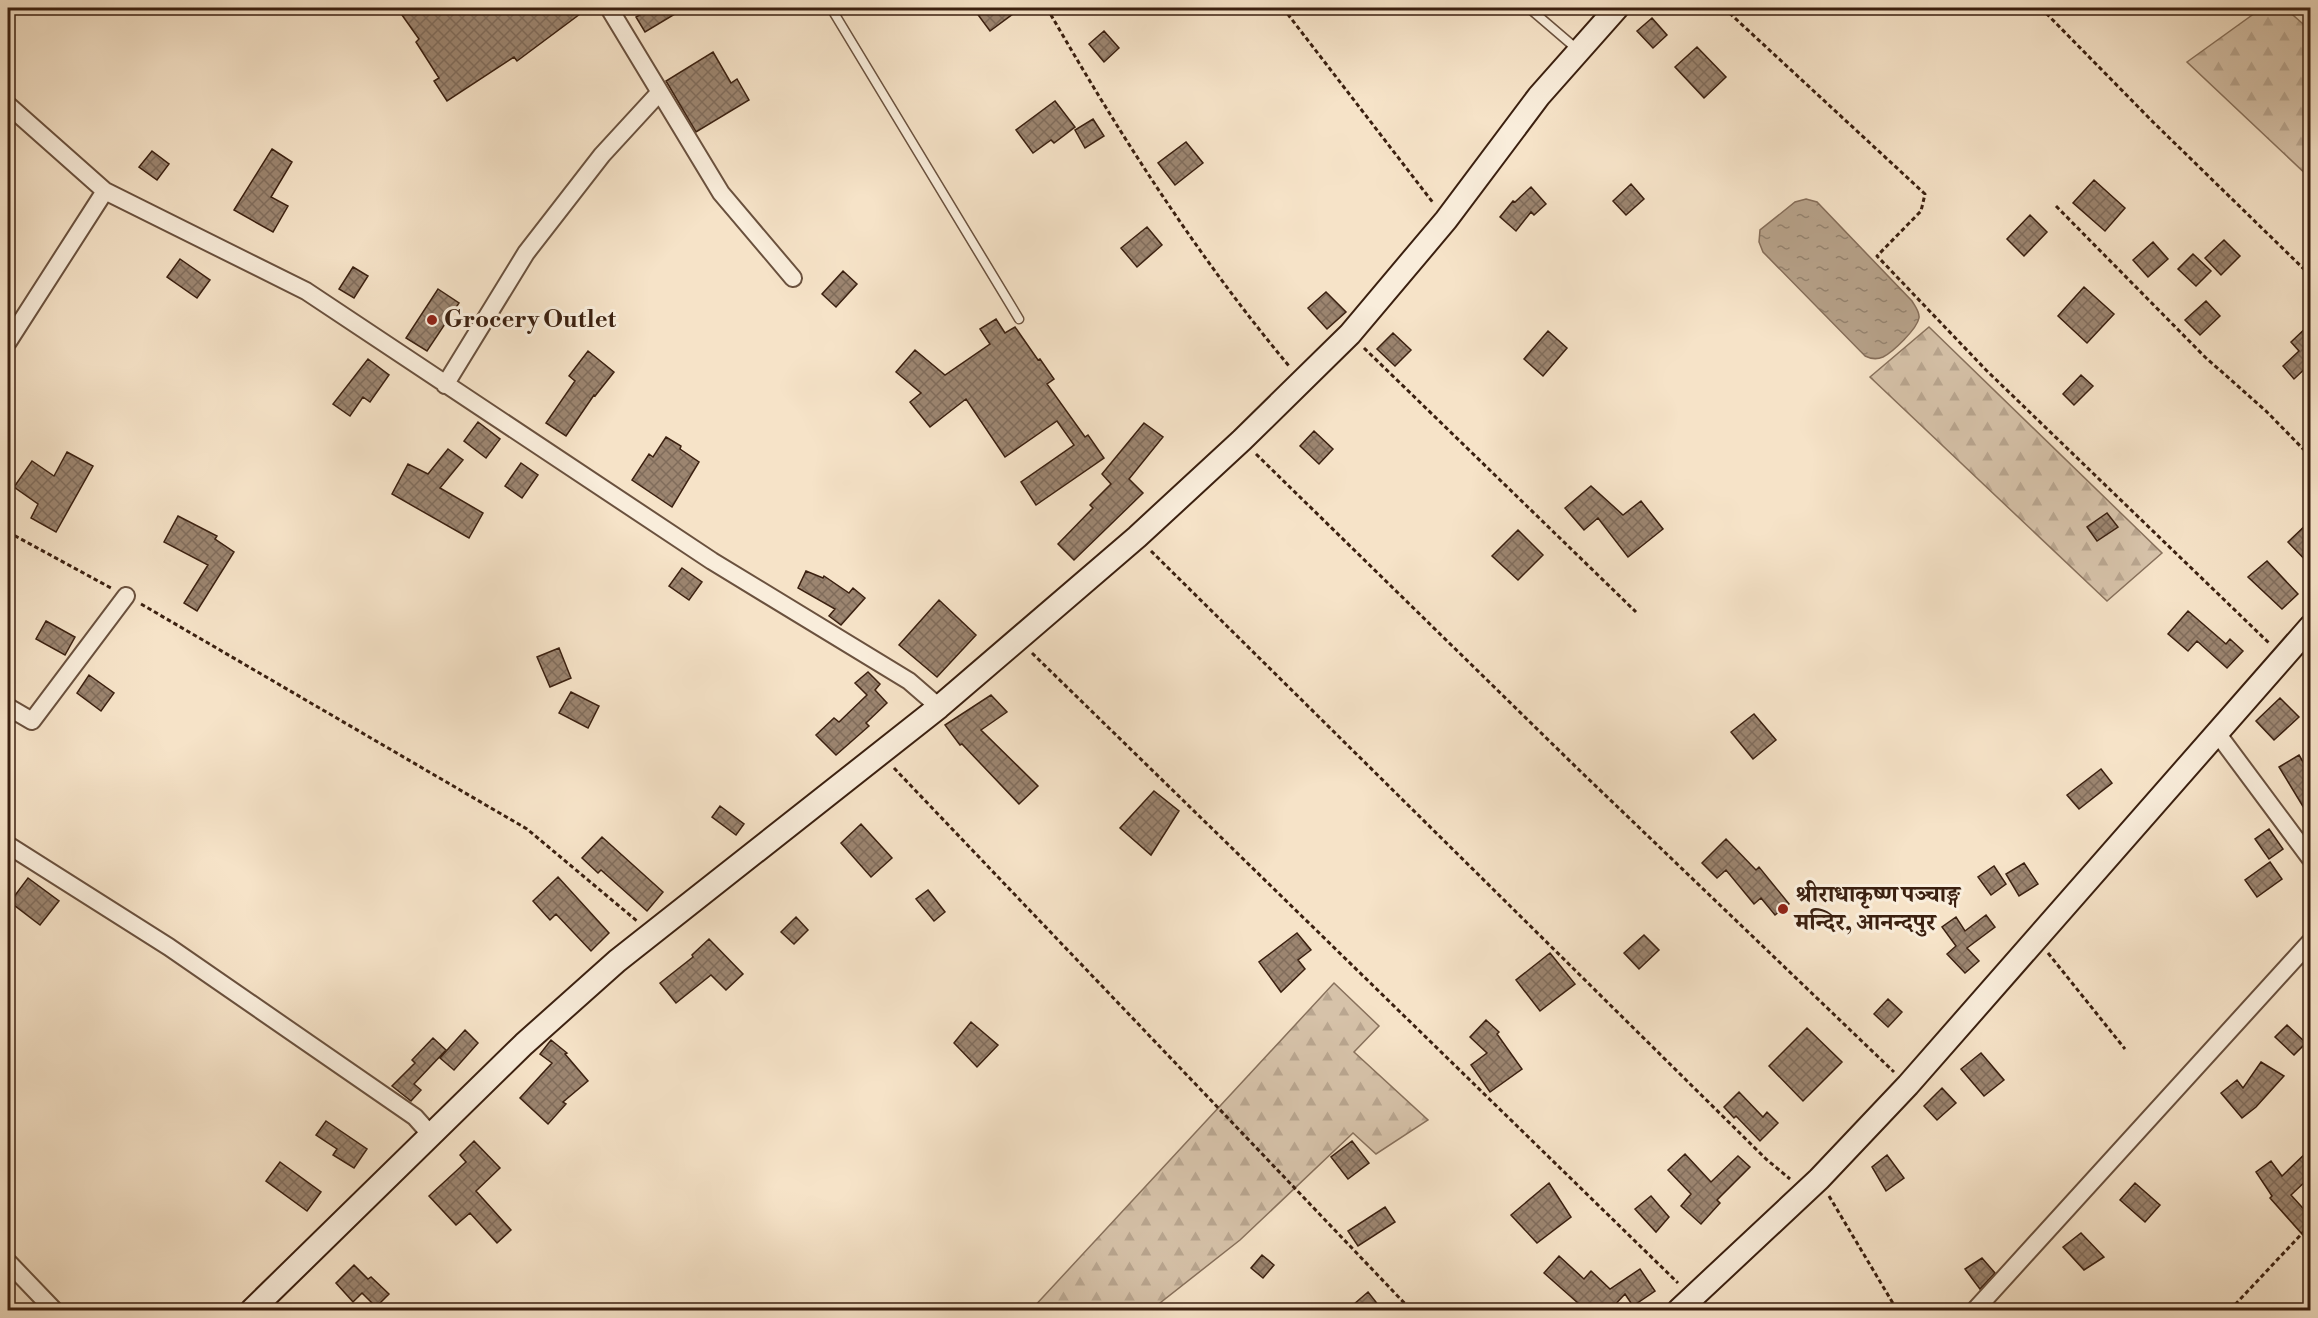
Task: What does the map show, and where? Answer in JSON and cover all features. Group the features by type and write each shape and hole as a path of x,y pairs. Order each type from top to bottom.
{"street":[{"path":"609,8 721,192 793,278"},
{"path":"252,1311 524,1044 617,961 939,707 1137,537 1242,440 1350,334 1446,220 1539,96 1617,8"},
{"path":"445,385 526,253 602,155 659,93"},
{"path":"8,105 105,191 306,291 712,561 909,681 939,707"},
{"path":"8,342 105,191"},
{"path":"8,709 32,721 126,596"},
{"path":"1686,1304 1812,1185 1908,1085 2310,627"},
{"path":"2217,733 2310,858"},
{"path":"8,845 189,961 416,1117 431,1135"},
{"path":"1975,1311 2310,942"},
{"path":"8,1262 54,1311"}],"lane":[{"path":"831,8 1019,319"},
{"path":"1529,8 1579,51"}],"path":[{"path":"1047,8 1096,93 1170,206 1241,308 1302,381"},
{"path":"1283,8 1446,220"},
{"path":"1724,8 1925,194 1921,211 1877,256 1986,370 2283,658"},
{"path":"2041,8 2310,276"},
{"path":"2056,206 2205,357 2266,411 2310,456"},
{"path":"1350,334 1636,612"},
{"path":"1242,440 1577,768 1908,1085"},
{"path":"8,532 126,596 527,829 652,934"},
{"path":"1137,537 1766,1159 1812,1185 1897,1311"},
{"path":"1017,640 1686,1304"},
{"path":"880,753 1410,1311"},
{"path":"2036,938 2125,1049"},
{"path":"2230,1311 2310,1225"}],"green space":[{"path":"2262,8 2285,8 2310,30 2310,178 2187,62"},
{"path":"1929,327 2162,553 2107,601 1870,377"},
{"path":"1334,983 1379,1026 1354,1052 1428,1120 1376,1154 1353,1133 1240,1240 1151,1310 1031,1310"}],"water":[{"path":"1806,199 1817,202 1912,301 1917,309 1919,318 1914,328 1883,357 1874,359 1865,356 1763,252 1759,242 1760,230 1795,202"}],"building":[{"path":"397,8 588,8 517,61 514,57 447,101 434,81 439,78 416,42 419,39"},
{"path":"652,8 685,8 645,32 636,17"},
{"path":"973,8 1021,8 990,31"},
{"path":"1652,18 1667,35 1653,48 1637,31"},
{"path":"1104,31 1119,48 1104,62 1089,44"},
{"path":"1697,47 1726,77 1704,98 1675,67"},
{"path":"713,52 731,83 737,79 749,100 696,132 666,81"},
{"path":"1055,101 1075,127 1054,143 1051,140 1033,153 1016,130"},
{"path":"1093,119 1104,136 1085,148 1075,130"},
{"path":"1186,142 1203,163 1175,185 1158,163"},
{"path":"272,149 292,162 271,197 288,206 273,232 234,210"},
{"path":"152,151 169,164 157,180 139,167"},
{"path":"2094,180 2125,208 2105,231 2073,203"},
{"path":"1631,184 1644,199 1626,215 1613,201"},
{"path":"1531,187 1546,204 1534,215 1531,212 1516,231 1500,217 1513,201 1515,202"},
{"path":"2030,215 2047,232 2024,256 2007,239"},
{"path":"1147,227 1162,245 1137,267 1121,248"},
{"path":"2224,240 2240,256 2221,275 2205,258"},
{"path":"2153,242 2168,259 2148,277 2133,260"},
{"path":"2193,254 2211,271 2196,286 2178,269"},
{"path":"180,259 210,280 197,298 167,277"},
{"path":"353,267 368,276 354,298 339,289"},
{"path":"843,271 857,284 836,307 822,294"},
{"path":"2084,287 2114,314 2087,343 2058,316"},
{"name":"Grocery Outlet","path":"438,289 459,303 427,351 406,338"},
{"path":"1326,292 1346,312 1327,329 1308,308"},
{"path":"2206,301 2220,316 2200,335 2185,320"},
{"path":"996,319 1005,333 1015,327 1038,360 1040,359 1054,379 1047,384 1085,437 1088,435 1104,458 1036,505 1021,482 1074,445 1057,421 1005,457 966,399 930,427 910,402 921,393 896,372 915,350 945,375 990,344 980,329"},
{"path":"2310,324 2310,364 2294,379 2283,366 2299,351 2291,342"},
{"path":"1548,331 1567,348 1543,376 1524,359"},
{"path":"1393,333 1411,350 1395,366 1377,349"},
{"path":"588,351 614,372 594,395 566,436 546,423 575,381 569,376"},
{"path":"368,359 389,375 370,402 363,397 350,416 333,404"},
{"path":"2081,375 2093,386 2074,405 2063,394"},
{"path":"478,422 500,439 486,458 464,441"},
{"path":"1144,423 1163,437 1129,479 1143,493 1074,560 1058,544 1093,508 1090,505 1111,484 1102,474"},
{"path":"1314,431 1333,449 1319,464 1300,446"},
{"path":"666,437 681,446 680,449 699,462 672,507 632,480 649,454 653,457"},
{"path":"448,449 463,460 440,488 483,513 469,538 392,494 408,464 428,474"},
{"path":"67,452 93,466 56,532 31,518 38,504 14,487 32,461 54,476"},
{"path":"521,463 538,475 522,498 505,486"},
{"path":"1591,486 1623,515 1641,501 1663,529 1628,557 1598,518 1584,530 1565,508"},
{"path":"2107,513 2118,527 2097,541 2087,527"},
{"path":"178,516 217,536 215,539 234,552 197,611 184,603 208,565 164,542"},
{"path":"2310,521 2310,565 2288,542"},
{"path":"1518,530 1543,555 1518,580 1492,556"},
{"path":"2267,561 2298,594 2282,609 2248,577"},
{"path":"682,568 702,582 689,600 669,586"},
{"path":"806,571 823,578 824,576 849,593 853,588 865,598 841,625 829,616 835,609 798,588"},
{"path":"939,600 976,635 937,677 899,645"},
{"path":"2188,611 2226,644 2230,639 2243,651 2227,668 2197,641 2188,651 2168,634"},
{"path":"46,621 75,637 65,655 36,639"},
{"path":"559,648 571,678 550,687 537,657"},
{"path":"868,672 880,684 875,690 887,703 866,723 869,726 836,755 816,735 834,718 839,722 867,695 855,683"},
{"path":"89,675 114,693 101,711 77,693"},
{"path":"571,692 599,706 588,728 559,713"},
{"path":"991,695 1007,712 981,730 1038,786 1019,804 962,744 960,745 945,725"},
{"path":"2280,698 2299,717 2274,740 2256,721"},
{"path":"1754,714 1776,740 1753,759 1731,732"},
{"path":"2299,755 2310,774 2310,818 2279,767"},
{"path":"2101,769 2112,783 2079,809 2067,795"},
{"path":"1154,791 1179,811 1151,855 1120,828"},
{"path":"720,806 744,824 736,835 712,817"},
{"path":"861,824 892,858 871,877 841,843"},
{"path":"2269,829 2283,849 2269,859 2255,839"},
{"path":"602,837 663,892 647,911 601,870 598,873 582,858"},
{"path":"1726,839 1756,870 1759,867 1789,904 1775,915 1761,898 1754,904 1726,870 1717,878 1702,863"},
{"path":"2270,862 2282,879 2257,897 2245,880"},
{"path":"2024,863 2038,884 2019,896 2006,874"},
{"path":"1994,866 2006,884 1991,895 1978,877"},
{"path":"558,877 609,933 591,951 556,914 550,920 533,901"},
{"path":"28,878 59,901 40,925 10,902"},
{"path":"928,890 945,912 934,921 916,899"},
{"path":"1986,915 1995,927 1967,948 1979,961 1965,973 1947,954 1956,946 1942,927 1956,917 1965,931"},
{"path":"796,917 808,930 794,944 781,932"},
{"path":"1297,933 1311,950 1298,960 1305,969 1281,992 1259,962"},
{"path":"1644,935 1659,950 1639,969 1624,953"},
{"path":"709,939 743,974 726,990 711,975 676,1003 660,983 693,957 692,955"},
{"path":"1550,953 1575,984 1540,1011 1516,980"},
{"path":"1888,999 1902,1012 1888,1027 1874,1014"},
{"path":"1486,1020 1499,1032 1497,1034 1522,1069 1490,1092 1471,1065 1487,1053 1470,1037"},
{"path":"971,1022 998,1045 977,1067 954,1043"},
{"path":"2287,1025 2306,1043 2294,1055 2275,1037"},
{"path":"1807,1028 1842,1062 1803,1101 1769,1066"},
{"path":"465,1030 478,1043 454,1070 440,1058"},
{"path":"433,1038 446,1050 414,1084 421,1090 411,1101 392,1086 415,1063 412,1060"},
{"path":"551,1040 567,1053 565,1054 588,1081 563,1102 566,1104 548,1124 520,1098 552,1063 540,1054"},
{"path":"1981,1053 2004,1080 1984,1096 1961,1069"},
{"path":"2261,1062 2284,1076 2256,1107 2242,1118 2221,1093 2237,1080 2243,1088"},
{"path":"1942,1088 1956,1103 1937,1120 1924,1106"},
{"path":"1739,1092 1763,1117 1767,1112 1778,1123 1760,1141 1724,1107"},
{"path":"326,1121 367,1149 354,1168 333,1155 337,1149 316,1135"},
{"path":"474,1141 500,1168 476,1191 511,1230 497,1243 470,1213 456,1225 429,1196 466,1162 460,1155"},
{"path":"1352,1141 1369,1163 1348,1179 1331,1157"},
{"path":"2310,1149 2310,1177 2291,1195 2310,1216 2310,1243 2270,1198 2272,1196 2256,1172 2271,1161 2282,1176"},
{"path":"1685,1154 1711,1182 1738,1156 1750,1167 1717,1200 1720,1203 1701,1224 1681,1206 1691,1194 1668,1170"},
{"path":"1887,1155 1904,1178 1886,1191 1872,1167"},
{"path":"280,1162 321,1192 307,1211 266,1181"},
{"path":"1549,1183 1571,1217 1537,1243 1511,1215"},
{"path":"2135,1183 2160,1205 2145,1222 2120,1200"},
{"path":"1651,1196 1669,1217 1656,1232 1635,1209"},
{"path":"1385,1207 1395,1222 1358,1246 1348,1231"},
{"path":"2081,1233 2104,1257 2084,1270 2063,1247"},
{"path":"1262,1255 1274,1265 1263,1278 1251,1268"},
{"path":"1559,1256 1584,1279 1591,1271 1610,1289 1640,1269 1655,1291 1633,1306 1625,1294 1609,1311 1587,1311 1544,1273"},
{"path":"1982,1258 1995,1273 1980,1289 1965,1269"},
{"path":"354,1265 368,1279 371,1277 389,1294 376,1307 362,1293 353,1302 336,1283"},
{"path":"1368,1292 1383,1311 1346,1311"}],"place":[{"name":"Grocery Outlet","path":"432,320"},
{"name":"श्रीराधाकृष्ण पञ्चाङ्ग मन्दिर, आनन्दपुर","path":"1783,909"}]}
